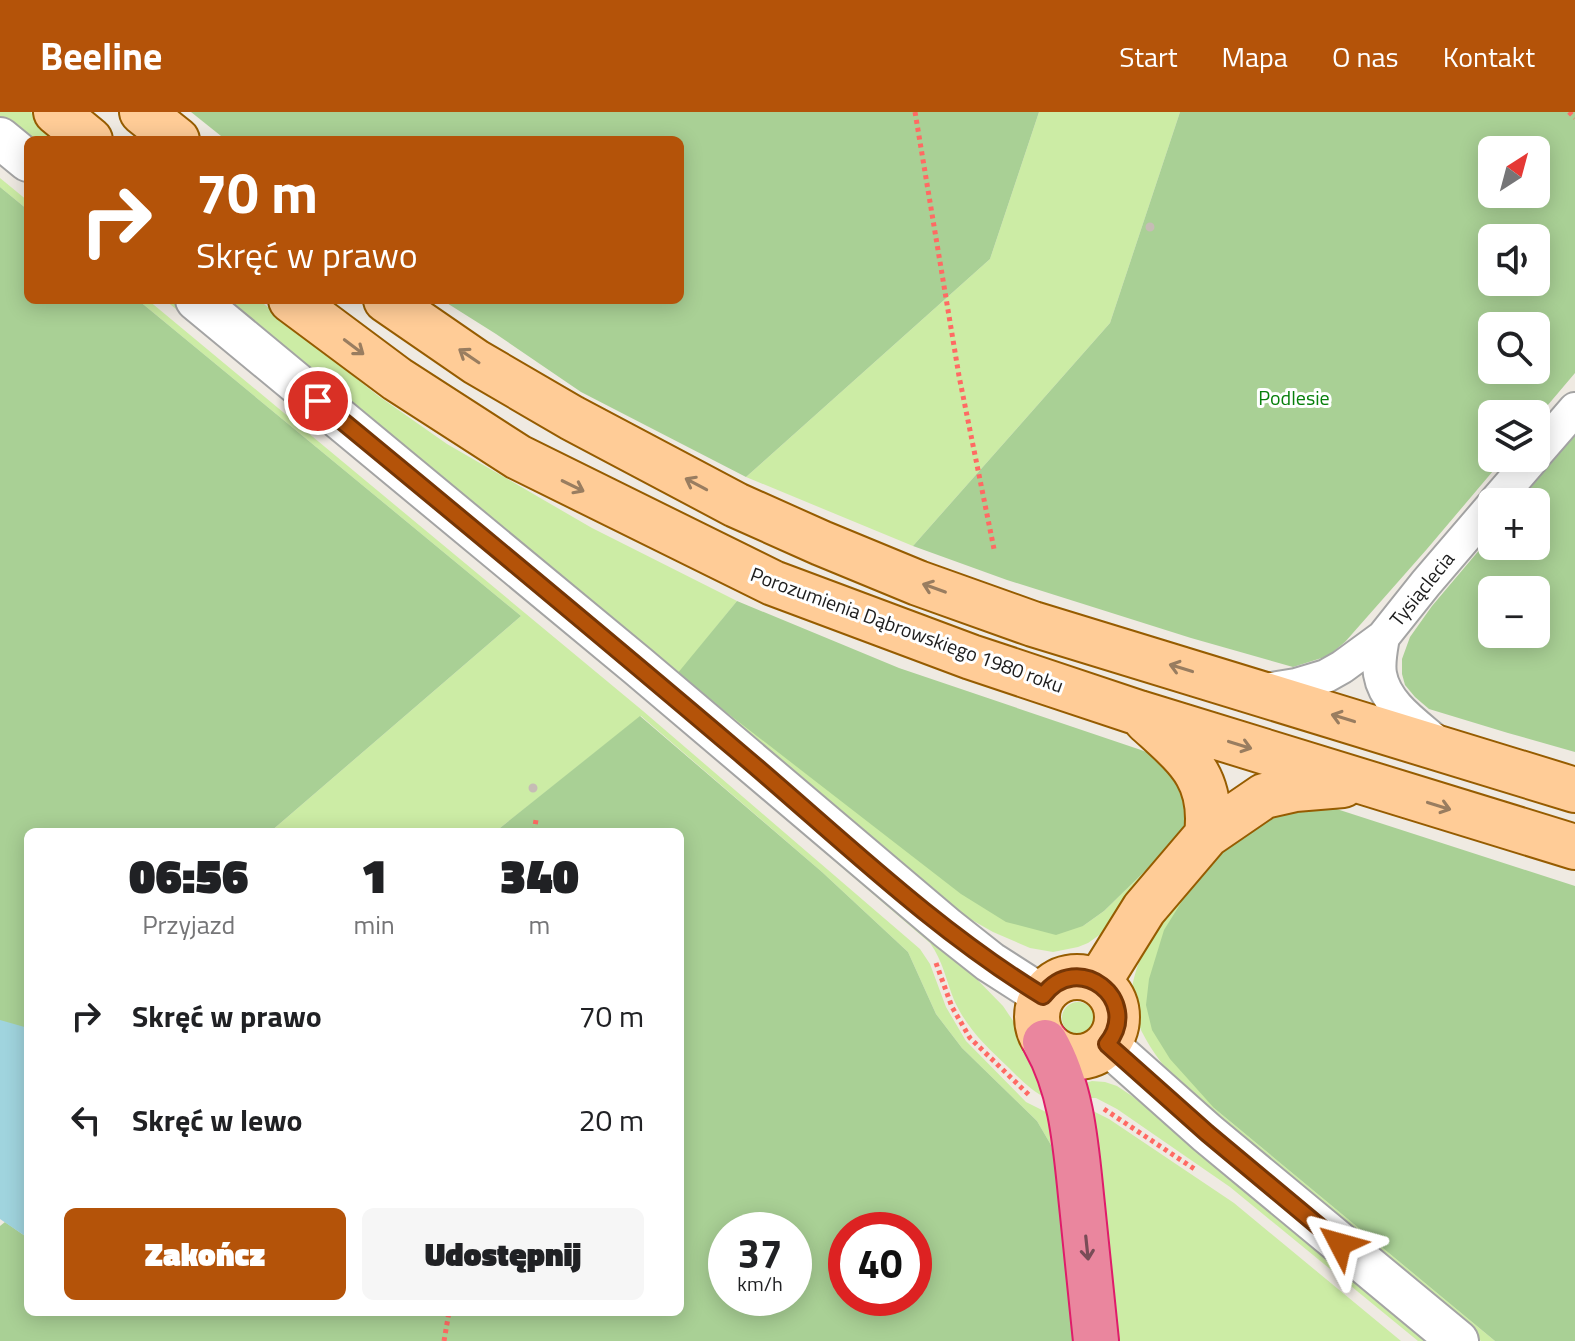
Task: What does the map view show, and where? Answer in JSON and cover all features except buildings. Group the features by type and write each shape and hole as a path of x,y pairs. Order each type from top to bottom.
{"highway":[{"path":"1045,1042 1057,1065 1069,1105 1079,1171 1096,1341"}],"main road":[{"path":"56,112 85,136"},
{"path":"142,112 172,136"},
{"name":"Porozumienia Dąbrowskiego 1980 roku","path":"296,304 397,379 518,457 773,583 971,657 1139,713 1575,847"},
{"path":"392,304 476,362 572,418 750,511 904,577 1033,624 1575,790"},
{"path":"1139,713 1189,761 1200,777 1207,796 1207,835"},
{"path":"1098,983 1144,909 1207,835 1264,796 1295,789 1365,783"},
{"path":"1079,977 1098,983 1110,995 1117,1013 1116,1028 1107,1044 1095,1053 1075,1058 1056,1052 1045,1042 1038,1028 1039,1006 1043,996 1064,979 1079,977"}],"street":[{"path":"0,138 24,158"},
{"path":"201,304 627,657 947,928 990,962 1043,996"},
{"name":"Tysiąclecia","path":"1550,438 1575,409"},
{"name":"Tysiąclecia","path":"1507,488 1521,472"},
{"name":"Tysiąclecia","path":"1256,691 1296,685 1326,676 1383,637 1478,523"},
{"name":"Tysiąclecia","path":"1383,637 1379,657 1380,677 1387,693 1444,749"},
{"path":"1107,1044 1199,1126 1458,1341"}],"path":[{"path":"915,112 959,376 994,549"},
{"path":"1569,112 1575,118"},
{"path":"535,828 536,820"},
{"path":"444,1341 448,1316"}],"green space":[{"path":"0,112 31,112 34,119 58,136 24,137 0,117"},
{"path":"191,112 1039,112 990,259 746,477 581,392 448,304 684,304 684,136 221,136"},
{"path":"1039,112 1180,112 1110,323 913,546 746,477 990,259"},
{"name":"Podlesie","path":"1180,112 1575,112 1575,373 1550,402 1550,400 1478,400 1478,472 1492,472 1345,642 1328,656 1293,667 1007,580 913,546 1110,323"},
{"path":"0,178 24,198 24,207 0,187"},
{"path":"0,187 24,207 24,304 143,304 521,616 275,828 24,828 24,1043 0,1064"},
{"path":"143,304 153,304 643,711 920,949 930,964 946,1007 966,1041 1026,1102 1053,1113 1063,1196 1051,1145 1037,1121 962,1048 936,1014 908,952 822,872 641,716 500,828 275,828 521,616"},
{"path":"170,304 177,304 630,680 961,963 1003,1006 1030,1046 1048,1099 1023,1081 971,1029 954,1000 930,943 626,682"},
{"path":"227,304 264,304 377,395 447,444 592,528 737,601 678,674 1083,926 1104,911 1179,838 1105,931 1078,947 1053,952 1030,948 993,932 949,907"},
{"path":"1575,434 1575,752 1429,709 1415,697 1405,685 1402,659 1410,637 1478,552 1478,560 1550,560 1550,488 1531,488 1544,472 1550,472 1550,464"},
{"path":"737,601 899,668 1167,760 1187,784 1187,822 1179,838 1104,911 1083,926 1056,935 1006,922 961,894 677,674"},
{"path":"640,716 822,872 908,952 936,1014 962,1048 1037,1121 1051,1145 1063,1196 1079,1341 0,1341 0,1226 5,1222 24,1235 24,1316 684,1316 684,828 500,828"},
{"path":"1315,802 1575,886 1575,1341 1495,1341 1214,1108 1170,1059 1152,1030 1146,1005 1149,979 1164,930 1197,877 1250,819"},
{"path":"1197,877 1214,1108 1495,1341 1481,1341 1219,1126 1166,1069 1143,1035 1132,1001 1135,974 1151,938"},
{"path":"1078,1002 1089,1007 1094,1018 1089,1029 1078,1034 1067,1029 1062,1018 1067,1007"},
{"path":"1092,1081 1117,1086 1132,1096 1438,1341 1418,1341 1230,1187 1117,1109 1096,1098 1088,1098 1082,1084"},
{"path":"1091,1110 1234,1203 1401,1341 1112,1341"}],"water":[{"path":"0,1020 24,1027 24,1235 0,1219"}],"route":[{"path":"318,401 975,951 1043,996 1064,979 1079,977 1100,984 1110,995 1117,1013 1116,1028 1107,1044 1207,1133 1340,1244"}]}
